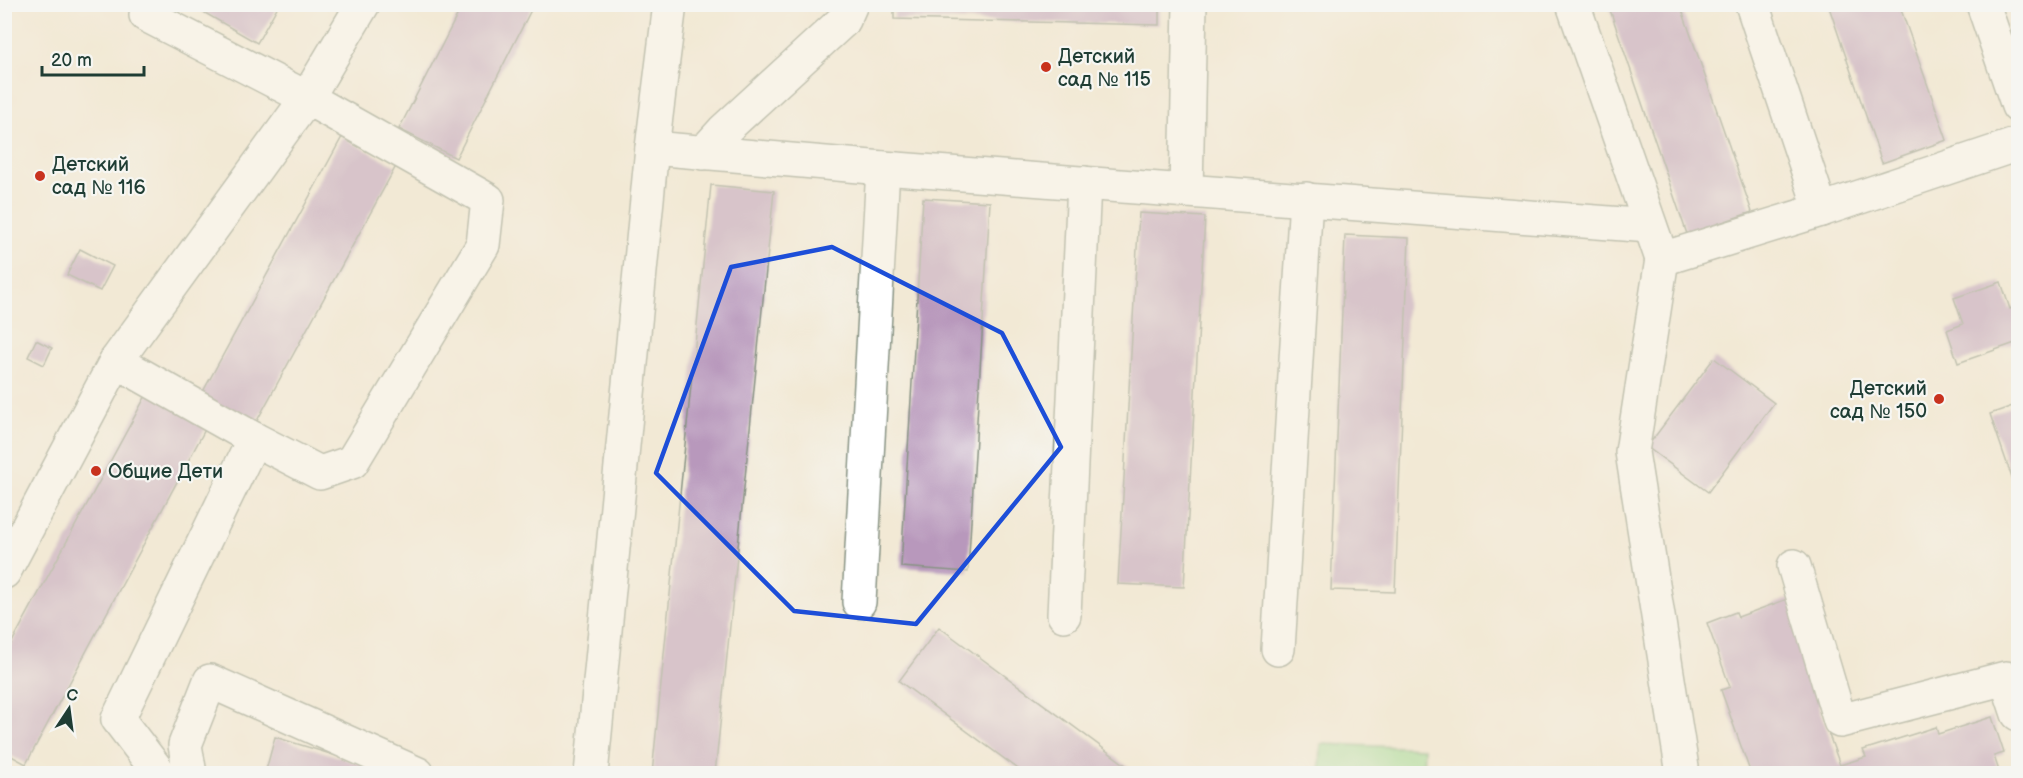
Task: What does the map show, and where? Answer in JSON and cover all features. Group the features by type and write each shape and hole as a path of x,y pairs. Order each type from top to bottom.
{"lane":[{"path":"4,572 116,361 307,98 363,4"},
{"path":"591,774 652,148 670,4"},
{"path":"703,153 723,131 844,20 851,4"},
{"path":"1186,191 1190,4"},
{"path":"1573,4 1662,259 1632,452 1683,774"},
{"path":"1752,4 1821,210"},
{"path":"1983,4 2019,106"},
{"path":"116,361 254,439 320,473 352,462 483,245 488,200 142,8"},
{"path":"1662,259 1821,210 2019,144"},
{"path":"652,148 883,168 1650,226"},
{"path":"859,602 883,168"},
{"path":"1064,615 1084,183"},
{"path":"1278,649 1306,199"},
{"path":"159,774 118,719 254,439"},
{"path":"1794,566 1840,721 2006,678 2019,714"},
{"path":"190,774 185,745 210,681 418,774"}],"highlighted area":[{"path":"832,247 1002,333 1061,447 916,624 794,611 656,473 731,267"}],"green space":[{"path":"1321,744 1424,748 1423,773 1320,773"}],"building":[{"path":"201,4 279,4 257,43 198,9"},
{"path":"463,4 534,4 456,158 399,129"},
{"path":"894,4 1159,4 1159,25 894,19"},
{"path":"1608,4 1680,4 1752,212 1687,234"},
{"path":"1828,4 1899,4 1947,140 1882,163"},
{"path":"342,137 396,166 253,428 199,399"},
{"path":"711,185 774,191 715,774 652,774"},
{"path":"923,198 990,202 968,572 901,567"},
{"path":"1139,213 1205,217 1184,587 1118,584"},
{"path":"1345,235 1409,238 1395,592 1331,590"},
{"path":"80,249 113,266 100,291 67,275"},
{"path":"2001,282 2010,309 2018,306 2018,342 1958,363 1947,330 1963,324 1954,298"},
{"path":"36,340 52,348 44,365 28,357"},
{"path":"1714,358 1774,403 1708,492 1647,447"},
{"path":"149,390 209,422 26,764 4,752 4,657"},
{"path":"2018,404 2018,476 2012,478 1990,414"},
{"path":"1790,598 1828,702 1818,705 1840,765 1866,757 1863,750 1936,727 1938,734 1992,717 2004,753 1994,756 2000,774 1751,774 1721,690 1730,687 1707,623 1736,612 1738,617"},
{"path":"939,627 1131,769 1128,774 1025,774 899,681"},
{"path":"275,737 392,773 265,774"}],"place":[{"name":"Детский сад № 115","path":"1046,67"},
{"name":"Детский сад № 116","path":"40,176"},
{"name":"Детский сад № 150","path":"1939,399"},
{"name":"Общие Дети","path":"96,471"}]}
